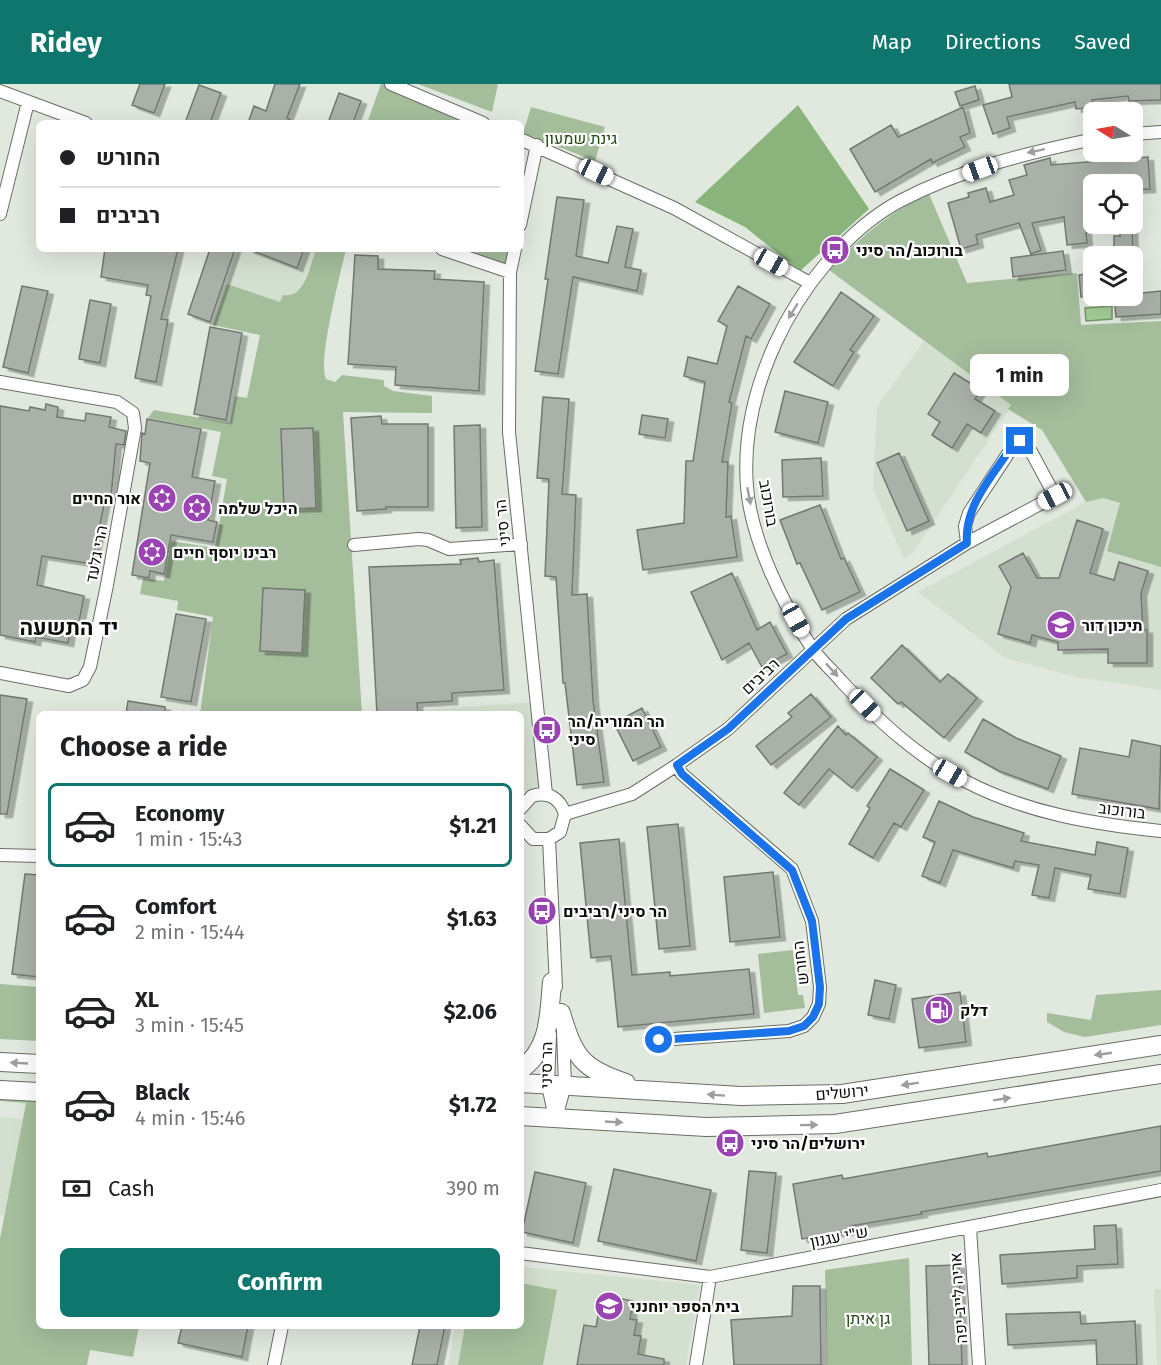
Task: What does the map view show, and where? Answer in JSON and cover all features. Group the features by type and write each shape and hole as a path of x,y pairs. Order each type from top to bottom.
{"main road":[{"path":"524,1066 538,1054 543,1043 553,981"},
{"path":"561,1013 571,1046 581,1061 610,1078 645,1090"},
{"name":"ירושלים","path":"524,1083 741,1096 842,1094 1161,1045"},
{"path":"0,1062 36,1064"},
{"name":"ירושלים","path":"524,1116 706,1127 835,1124 1161,1074"},
{"path":"0,1090 36,1092"}],"street":[{"path":"391,84 476,120"},
{"path":"0,91 78,120"},
{"path":"0,214 28,102"},
{"path":"1143,133 1161,132"},
{"path":"524,140 674,208 810,283"},
{"name":"בורוכוב","path":"1083,141 1014,156 899,202 854,236 810,283 782,330 760,378 749,429 747,488 760,548 813,649 880,722 935,764 965,782 1036,808 1086,822 1161,831"},
{"path":"524,206 537,145"},
{"path":"451,252 510,272"},
{"name":"הר סיני","path":"514,252 510,272 509,432 546,794"},
{"name":"הרי גלעד","path":"0,381 117,402 133,413 135,428 109,575 90,667 84,680 69,686 0,674"},
{"name":"רביבים","path":"565,814 632,794 677,765 728,729 846,619 967,543 1055,496 1027,444 1020,441 1015,443 969,513 965,526 967,543"},
{"path":"354,545 419,539 428,540 449,549 521,544"},
{"name":"החורש","path":"659,1040 789,1031 804,1026 813,1017 819,1004 820,987 812,921 792,870 682,774 677,765"},
{"path":"524,805 532,796 546,794 559,801 565,814 560,832 549,839 533,838 524,829"},
{"name":"הר סיני","path":"549,839 557,1085"},
{"path":"0,855 36,856"},
{"name":"הר סיני","path":"553,981 561,1013 556,1118"},
{"name":"ש\"י עגנון","path":"524,1254 710,1277 1161,1190"},
{"name":"אריה לייב יפה","path":"970,1228 979,1365"},
{"path":"696,1365 710,1277"},
{"path":"273,1365 281,1329"}],"shaded area":[{"path":"798,105 869,209 800,271 745,227 695,202"},
{"path":"237,252 315,252 302,287 280,302 227,284"},
{"path":"1112,306 1112,319 1086,321 1085,308"},
{"path":"924,341 1012,405 913,553 904,558 873,489 877,407"},
{"name":"תיכון דור","path":"1103,498 1161,516 1161,690 1077,677 1005,658 918,592 1086,502"},
{"path":"533,702 541,791 524,800 524,711 410,711"},
{"path":"0,1117 23,1119 6,1216 0,1215"},
{"name":"בית הספר יוחנני","path":"524,1267 700,1285 686,1365 448,1365 454,1329 524,1329"},
{"path":"1154,1289 1161,1289 1161,1365 1157,1365"}],"green space":[{"path":"381,84 391,84 476,120 368,120"},
{"path":"418,84 498,84 492,112"},
{"name":"גינת שמעון","path":"531,107 605,127 595,161 524,133"},
{"path":"929,194 967,283 1077,273 1081,325 1161,321 1161,567 1107,551 1120,503 1103,498 1086,502 1042,430 1008,409 1011,405 829,270 875,227 900,209"},
{"path":"315,252 345,252 327,336 324,369 326,379 335,382 342,375 384,380 384,386 393,391 432,396 432,413 343,412 362,711 200,711 213,617 177,610 178,601 140,594 143,578 164,581 171,541 215,548 227,479 212,476 221,432 148,418 154,410 230,423 235,396 247,398 260,335 213,325 227,284 280,302 283,295 297,292 309,272"},
{"path":"451,252 514,252 510,272"},
{"path":"793,950 798,995 803,995 805,1008 764,1013 758,954"},
{"path":"0,984 36,987 36,1041 0,1039"},
{"path":"1161,990 1161,1025 1085,1037 1064,1032 1047,1022 1047,1013 1091,1020 1096,995"},
{"path":"0,1098 36,1100 36,1329 138,1329 133,1357 90,1350 87,1365 0,1365 0,1239 26,1103 0,1101"},
{"name":"גן איתן","path":"909,1258 912,1365 827,1365 825,1270"},
{"path":"524,1284 557,1290 543,1365 458,1365 464,1329 524,1329"}],"building":[{"path":"140,84 165,84 154,113 132,105"},
{"path":"275,84 300,84 287,118 290,120 249,120 254,106 266,111"},
{"path":"1009,84 1161,84 1161,100 1129,101 1128,96 1083,102 1083,108 1076,109 1075,102 1007,117 1010,128 993,134 983,105 1012,97"},
{"path":"199,85 221,93 211,120 186,120"},
{"path":"975,86 979,100 960,106 955,92"},
{"path":"339,93 361,101 354,120 329,120"},
{"path":"963,107 970,133 960,137 965,147 932,163 931,159 875,192 850,149 891,125 898,137"},
{"path":"1143,157 1148,157 1150,189 1143,189 1143,174 1083,174 1083,234 1086,234 1087,243 1067,245 1064,217 1032,223 1041,250 1031,254 1019,223 976,235 978,244 961,249 948,203 969,197 968,193 986,188 990,202 1014,195 1009,180 1027,175 1024,165 1050,158 1051,165 1087,162 1143,162"},
{"path":"557,197 584,200 576,256 608,263 617,226 633,229 625,267 641,270 637,291 573,277 558,374 535,371"},
{"path":"1120,234 1132,234 1133,246 1114,246 1114,236 1120,236"},
{"path":"1063,251 1066,270 1013,277 1011,258"},
{"path":"105,252 177,252 161,319 168,320 156,382 135,378 151,296 146,295 148,285 101,277"},
{"path":"209,252 234,252 210,322 188,314"},
{"path":"256,252 303,252 297,268"},
{"path":"355,255 378,256 378,269 435,271 434,279 484,282 479,391 395,385 396,367 348,364"},
{"path":"1083,274 1083,297 1081,297 1079,275"},
{"path":"22,286 48,291 28,373 3,367"},
{"path":"738,286 770,304 751,339 746,336 729,402 732,403 722,462 728,462 726,517 731,516 737,557 643,570 637,530 684,523 686,461 693,461 705,382 684,376 688,357 717,364 727,326 718,321"},
{"path":"1161,291 1161,314 1116,317 1115,306 1143,306 1143,293"},
{"path":"841,292 874,316 850,350 854,352 833,386 794,362"},
{"path":"90,300 111,304 100,363 79,359"},
{"path":"210,327 242,333 226,420 194,414"},
{"path":"954,373 981,390 975,399 995,411 981,433 967,424 952,448 932,435 940,422 928,414"},
{"path":"785,391 828,402 818,443 775,432"},
{"path":"543,397 569,399 562,494 576,495 572,595 587,594 593,700 604,782 577,785 565,683 563,683 556,577 545,576 549,479 537,478"},
{"path":"46,404 58,407 57,417 85,421 86,413 111,417 109,427 126,431 124,445 116,444 111,496 106,495 92,564 42,556 37,585 84,596 79,622 72,621 68,643 36,637 35,642 0,635 0,406 29,411 30,407 45,410"},
{"path":"642,415 668,419 665,438 639,434"},
{"path":"381,416 382,424 428,424 428,507 386,507 386,509 357,511 351,418"},
{"path":"147,419 201,429 192,477 215,481 208,520 217,522 213,542 171,535 164,574 150,571 149,578 132,575 150,463 140,461 142,433 145,434"},
{"path":"480,425 482,527 456,528 454,426"},
{"path":"313,428 316,508 284,509 281,429"},
{"path":"899,453 929,521 907,531 877,463"},
{"path":"821,458 823,496 783,497 782,460"},
{"path":"820,505 841,559 844,558 860,592 822,610 800,563 797,564 780,520"},
{"path":"1077,520 1103,529 1090,573 1114,580 1119,562 1148,571 1141,593 1143,630 1147,630 1147,663 1108,663 1108,649 1058,650 1058,642 1032,635 1030,643 998,634 1011,587 999,566 1023,553 1037,578 1059,578"},
{"path":"478,558 479,562 494,560 504,690 452,693 452,701 417,703 418,711 377,711 369,567 461,564 460,560"},
{"path":"732,573 757,630 770,622 787,654 762,667 749,643 722,660 691,592"},
{"path":"263,588 305,590 302,653 260,651"},
{"path":"176,614 206,619 191,702 161,697"},
{"path":"902,645 940,682 948,674 977,698 944,738 901,702 898,704 871,678"},
{"path":"811,694 831,717 771,765 756,746 792,717 788,713"},
{"path":"0,695 27,699 7,814 0,814"},
{"path":"128,701 165,707 165,711 126,711"},
{"path":"642,708 661,747 633,761 614,723"},
{"path":"983,719 1016,738 1061,756 1048,789 999,771 965,752"},
{"path":"838,726 846,735 848,733 877,757 852,788 829,769 799,805 784,793"},
{"path":"1132,740 1161,746 1159,809 1072,794 1080,748 1129,757"},
{"path":"890,769 924,790 901,827 894,823 873,858 849,844 870,808 867,806"},
{"path":"939,801 973,817 1024,833 1021,841 1095,855 1097,842 1128,848 1120,894 1088,889 1091,875 1055,868 1049,898 1032,895 1039,865 1015,861 1013,868 953,850 940,883 922,876 935,842 923,837"},
{"path":"678,824 690,946 659,949 647,827"},
{"path":"619,839 632,975 670,972 670,976 749,969 754,1014 618,1027 611,956 591,958 580,843"},
{"path":"773,872 780,937 730,942 724,877"},
{"path":"25,874 36,875 36,977 12,974"},
{"path":"875,980 896,985 889,1019 868,1015"},
{"path":"960,992 966,1042 919,1048 912,999"},
{"path":"1161,1126 1161,1171 921,1212 922,1214 850,1226 851,1231 802,1239 793,1184 842,1175 843,1179 987,1153 988,1157"},
{"path":"614,1169 711,1190 696,1261 598,1241"},
{"path":"749,1171 776,1173 767,1253 741,1250"},
{"path":"535,1172 586,1183 573,1243 524,1232"},
{"path":"1116,1225 1118,1264 1077,1266 1077,1278 1002,1284 1000,1255 1095,1249 1094,1226"},
{"path":"959,1265 962,1365 929,1365 926,1266"},
{"path":"793,1286 820,1286 821,1365 734,1365 731,1320 792,1316"},
{"path":"602,1295 633,1301 630,1319 637,1320 634,1335 641,1336 638,1354 664,1359 664,1365 577,1365 584,1325 596,1327"},
{"path":"1080,1312 1081,1324 1135,1321 1137,1365 1097,1365 1096,1340 1008,1345 1006,1314"},
{"path":"181,1329 247,1329 242,1357 178,1343"},
{"path":"419,1329 444,1329 437,1365 412,1365"}],"place":[{"name":"בורוכוב/הר סיני","path":"835,250"},
{"name":"אור החיים","path":"162,498"},
{"name":"היכל שלמה","path":"197,508"},
{"name":"רבינו יוסף חיים","path":"152,552"},
{"name":"תיכון דור","path":"1061,625"},
{"name":"הר המוריה/הר סיני","path":"547,730"},
{"name":"הר סיני/רביבים","path":"542,911"},
{"name":"דלק","path":"939,1010"},
{"name":"ירושלים/הר סיני","path":"730,1143"},
{"name":"בית הספר יוחנני","path":"609,1306"}],"district":[{"name":"יד התשעה","path":"69,627"}],"route":[{"path":"659,1040 789,1031 804,1026 813,1017 819,1004 820,987 812,921 792,870 682,774 677,765 728,729 846,619 967,543 965,526 969,513 1010,449 1020,441"}]}
